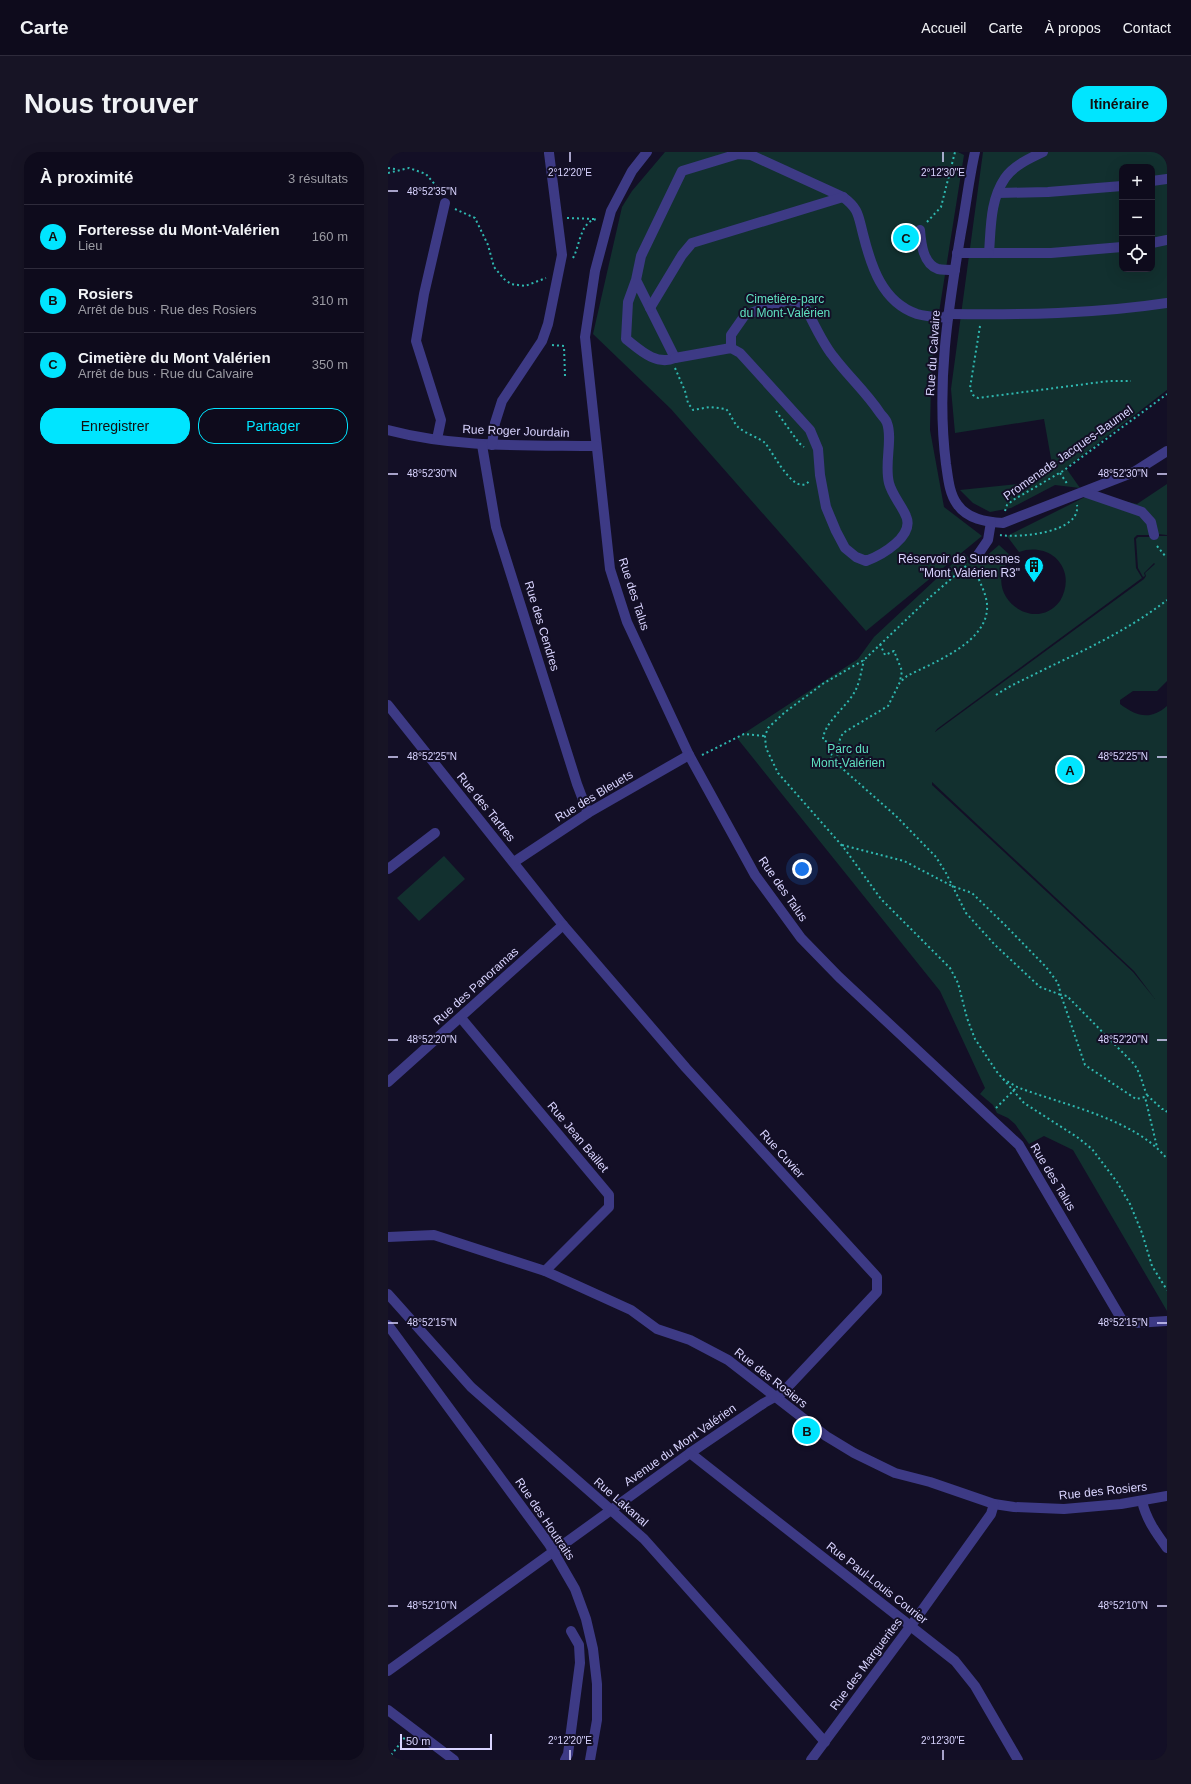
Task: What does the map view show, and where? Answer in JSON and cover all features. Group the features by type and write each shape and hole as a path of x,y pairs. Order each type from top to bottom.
{"street":[{"name":"Rue du Calvaire","path":"975,152 957,253 948,316 942,387 943,426 948,479 956,503 960,509 980,520 991,522 1003,519"},
{"path":"989,253 994,201 1005,177 1024,162 1043,152"},
{"name":"Rue des Cendres","path":"549,153 562,255 559,273 548,324 539,345 502,401 487,445 496,527 577,784 588,813"},
{"name":"Rue des Talus","path":"646,153 619,194 608,220 595,272 585,337 610,568 627,622 689,755 755,875 801,938 839,977 1019,1145 1122,1320 1134,1323 1167,1321"},
{"path":"731,348 731,336 745,315 788,300 803,304 832,355 874,404 887,423 887,474 891,491 906,516 908,525 905,533 896,543 878,556 866,561 856,557 845,548 826,507 820,475 818,449 810,430 740,353 731,348 673,359 654,359 626,339 628,302 636,280 641,256 682,171 738,154 751,155 843,197 855,206 867,250 877,276 887,294 901,307 918,314 948,316 981,314 1011,315 1094,311 1167,303"},
{"path":"1155,181 1167,179"},
{"path":"998,193 1048,192 1119,186"},
{"path":"650,308 682,255 692,243 843,197"},
{"path":"437,439 441,420 416,341 424,294 445,203"},
{"path":"920,230 922,248 929,263 938,269 955,270"},
{"path":"1155,242 1167,240"},
{"path":"957,253 1051,253 1119,247"},
{"path":"636,280 673,359"},
{"name":"Rue Roger Jourdain","path":"388,430 413,436 487,445 596,446"},
{"path":"1003,519 1087,491 1134,472 1167,451"},
{"path":"1087,491 1142,512 1151,522 1154,535"},
{"path":"973,560 988,540 991,522"},
{"name":"Rue des Tartres","path":"388,705 563,925"},
{"name":"Rue des Bleuets","path":"514,862 588,813 689,755"},
{"path":"388,869 436,832"},
{"name":"Rue des Panoramas","path":"388,1082 563,925"},
{"name":"Rue Cuvier","path":"563,925 686,1068 877,1277 877,1292 782,1393 774,1397"},
{"name":"Rue Jean Baillet","path":"461,1018 609,1195 609,1207 545,1271"},
{"name":"Rue des Rosiers","path":"388,1236 434,1236 545,1271 631,1310 657,1329 690,1340 728,1360 826,1436 854,1453 895,1473 930,1482 994,1504 1064,1510 1167,1496"},
{"name":"Rue Lakanal","path":"388,1294 471,1388 644,1539 824,1742"},
{"name":"Rue des Houtraits","path":"388,1325 494,1467 554,1551 575,1589 586,1619 593,1649 597,1684 597,1720 590,1760"},
{"name":"Avenue du Mont Valérien","path":"388,1671 690,1453 774,1397"},
{"name":"Rue Paul-Louis Courier","path":"690,1453 955,1662 975,1686 1018,1760"},
{"path":"1142,1500 1144,1511 1152,1528 1167,1548"},
{"name":"Rue des Marguerites","path":"811,1760 910,1627 991,1514 994,1504"},
{"path":"565,1760 568,1754 580,1663 579,1645 571,1631"},
{"path":"388,1710 454,1760"}],"path":[{"path":"920,230 941,207 955,152"},
{"path":"388,168 396,170"},
{"path":"388,173 409,168 426,174 441,190 445,203 475,218 488,245 494,267 504,279 511,284 525,286 559,273 574,258 584,228 596,219"},
{"path":"558,218 608,220"},
{"path":"981,314 970,388 973,395 978,398 1109,381 1131,381"},
{"path":"539,345 564,346 565,376"},
{"path":"673,359 688,403 693,410 710,407 726,409 737,426 746,433 763,441 788,477 795,483 802,485 807,484 812,476"},
{"name":"Promenade Jacques-Baumel","path":"1003,519 1007,505 1060,473 1167,394"},
{"path":"776,410 799,443 807,449 818,449"},
{"path":"1154,535 1158,548 1166,557"},
{"path":"900,682 907,676 968,643 981,628 986,614 987,599 973,560 928,598 864,660 824,683 784,712 768,728 765,736 766,748 769,757 778,773 841,845 881,898 950,968 958,983 967,1018 975,1039 996,1072 1012,1092 1024,1103 1077,1137 1092,1149 1104,1163 1130,1204 1142,1233 1152,1266 1167,1290"},
{"path":"996,695 1011,685 1108,638 1148,615 1167,600"},
{"path":"836,763 841,736 888,706 900,682 902,671 894,651 885,655 880,644"},
{"path":"864,660 859,682 854,694 842,710 831,721 823,737 823,740 835,744 830,758 896,816 936,857 966,913 995,945 1040,987 1067,996 1133,1063 1139,1070 1147,1095 1167,1112"},
{"path":"702,755 744,734 765,736"},
{"path":"841,845 904,861 952,886 972,893 1010,929 1053,975 1058,983 1085,1065 1136,1099 1147,1095"},
{"path":"996,1072 1006,1081 1017,1087 1108,1119 1127,1128 1157,1147 1167,1159"},
{"path":"989,1116 1017,1087"},
{"path":"1145,1097 1157,1147"},
{"path":"393,1760 389,1758 409,1733"}],"green space":[{"name":"Cimetière-parc du Mont-Valérien","path":"665,152 958,152 964,155 933,350 930,430 944,507 982,536 866,631 671,409 593,334 622,207 632,191"},
{"path":"983,152 1167,152 1167,390 1066,468 1080,488 1055,485 1011,508 990,512 973,503 960,490 1018,484 1052,464 1044,419 955,433 951,389"},
{"name":"Parc du Mont-Valérien","path":"1167,484 1167,535 1158,534 1158,536 1167,536 1167,681 1157,691 1133,691 1120,700 1120,704 1137,714 1143,715 1155,714 1167,706 1167,1311 1073,1150 1044,1136 1029,1144 1015,1124 1008,1118 997,1113 993,1105 980,1094 985,1088 940,991 737,738 858,659 874,637 964,553 976,565 999,545 1012,557 1003,570 1001,583 1005,595 1013,605 1024,612 1036,614 1049,611 1062,598 1066,584 1066,577 1062,567 1053,556 1047,552 1041,550 1026,550 1019,552 1007,536 1091,494 1137,504","holes":["1137,535 1150,535 1150,537 1138,537 1136,539 1138,568 1143,577 1145,576 1144,573 1154,563 1155,564 1145,573 1146,576 1144,579 935,732 937,729 1142,578 1136,568 1134,538","932,782 1134,971 1155,999 1133,972 932,785"]},
{"path":"444,856 465,879 419,921 397,898"}],"place":[{"name":"Cimetière du Mont Valérien","path":"906,238"},
{"name":"Réservoir de Suresnes \"Mont Valérien R3\"","path":"1034,583"},
{"name":"Forteresse du Mont-Valérien","path":"1070,770"},
{"name":"Rosiers","path":"807,1431"}]}
